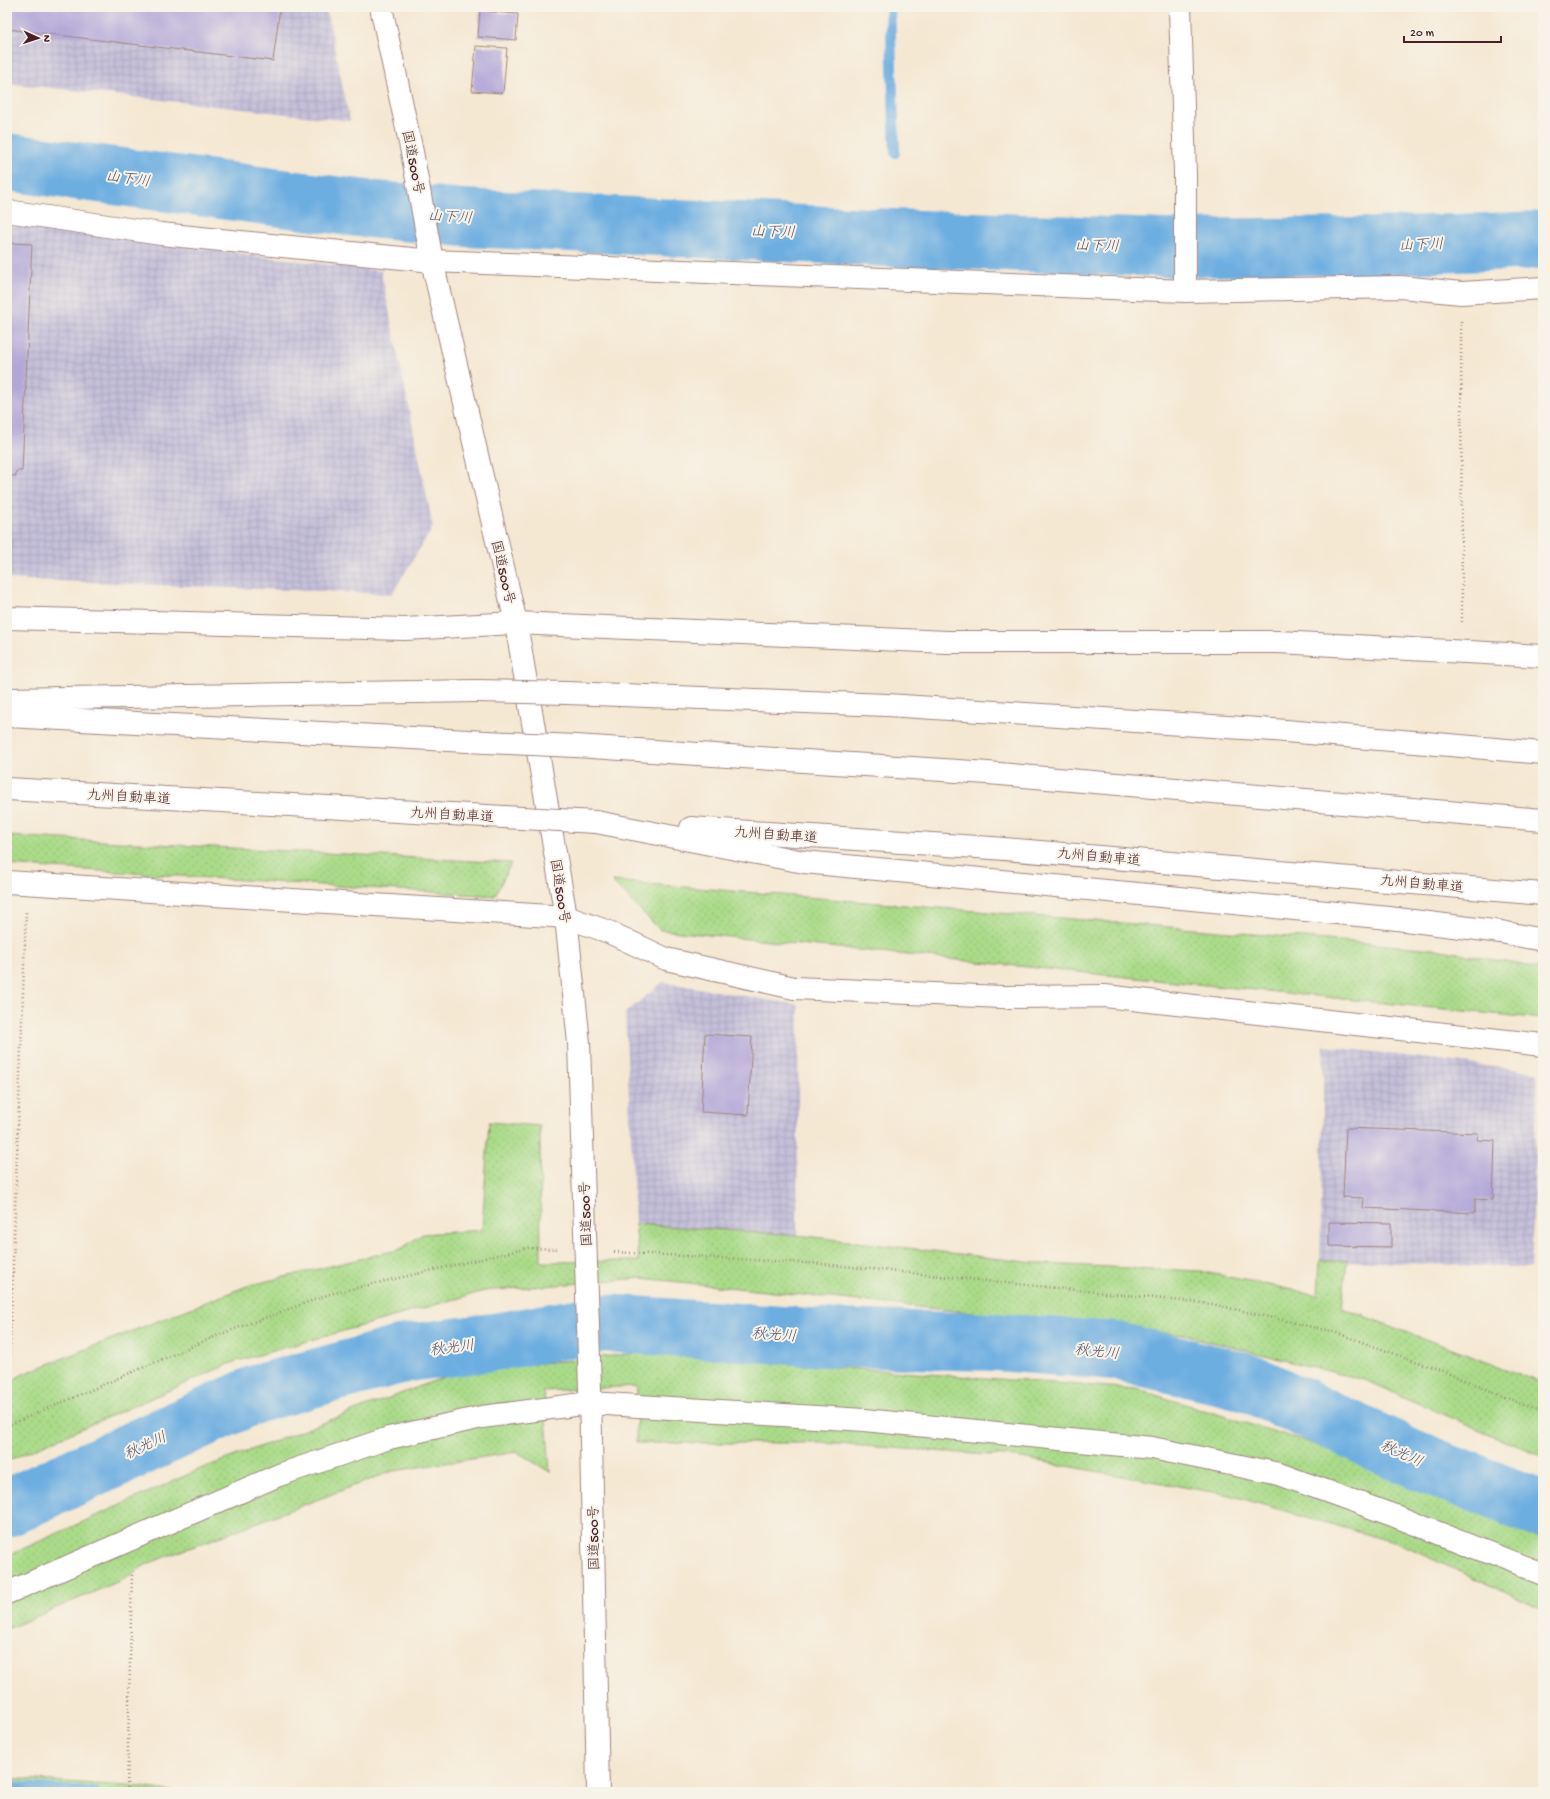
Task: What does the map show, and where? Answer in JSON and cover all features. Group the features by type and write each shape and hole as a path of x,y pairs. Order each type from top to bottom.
{"main road":[{"name":"国道500号","path":"381,7 412,152 431,254 516,624 566,918 579,1043 590,1396 598,1792"},
{"path":"1180,7 1186,286"},
{"path":"7,211 161,234 431,254 1186,286 1401,287 1461,293 1543,288"},
{"path":"7,618 405,629 516,624 947,642 1278,642 1462,653 1543,656"},
{"path":"7,699 476,691 568,693 887,705 1274,730 1543,753"},
{"path":"7,716 576,746 996,774 1543,820"},
{"name":"九州自動車道","path":"7,789 596,822 992,848 1543,894"},
{"path":"596,822 804,862 1389,918 1501,932 1543,940"},
{"path":"17,883 566,918 609,932 666,960 794,988 1002,998 1105,996 1543,1045"},
{"path":"7,1593 279,1475 389,1438 482,1417 590,1396 864,1420 1152,1448 1279,1474 1395,1516 1543,1574"}],"path":[{"path":"1461,293 1462,653"},
{"path":"9,1373 17,883"},
{"path":"7,1426 221,1334 330,1294 528,1248 586,1256 823,1264 1212,1304 1334,1332 1440,1370 1543,1413"},
{"path":"127,1792 132,1574"}],"shaded area":[{"path":"7,7 326,7 350,121 7,83"},
{"path":"7,224 381,271 433,527 392,594 7,579"},
{"path":"663,982 799,1005 797,1235 635,1224 625,1013"},
{"path":"1324,1046 1538,1072 1531,1268 1320,1260"}],"green space":[{"path":"7,836 511,863 495,896 7,865"},
{"path":"612,881 1436,949 1543,969 1543,1019 660,930"},
{"path":"489,1122 540,1126 541,1262 639,1261 635,1224 797,1235 1043,1264 1199,1271 1318,1295 1320,1260 1347,1260 1342,1308 1543,1383 1543,1457 1364,1380 1184,1335 641,1278 484,1291 234,1362 7,1461 7,1384 23,1374 247,1286 401,1249 422,1234 482,1230"},
{"path":"639,1353 1136,1389 1308,1442 1543,1541 1543,1610 1397,1543 1229,1495 1016,1457 823,1443 636,1443 637,1386 544,1391 550,1472 517,1452 393,1471 147,1564 122,1580 7,1629 7,1556 198,1470 458,1372"},
{"path":"7,1778 140,1787 179,1792 7,1792"}],"building":[{"path":"7,7 280,7 273,61 7,29"},
{"path":"480,11 518,14 516,40 478,37"},
{"path":"476,46 507,48 503,93 472,91"},
{"path":"7,243 32,244 22,471 16,471 16,476 7,475"},
{"path":"705,1034 752,1037 748,1115 701,1112"},
{"path":"1346,1128 1478,1133 1477,1140 1495,1141 1493,1200 1475,1199 1475,1213 1363,1208 1364,1198 1343,1197"},
{"path":"1329,1222 1391,1223 1391,1247 1329,1246"}],"waterway":[{"path":"890,7 895,153"},
{"name":"山下川","path":"7,162 358,208 464,218 892,238 1164,248 1374,246 1543,240"},
{"name":"秋光川","path":"7,1508 256,1394 407,1353 501,1341 605,1323 826,1338 995,1342 1116,1351 1247,1382 1414,1459 1543,1510"},
{"path":"7,1786 95,1792"}]}
